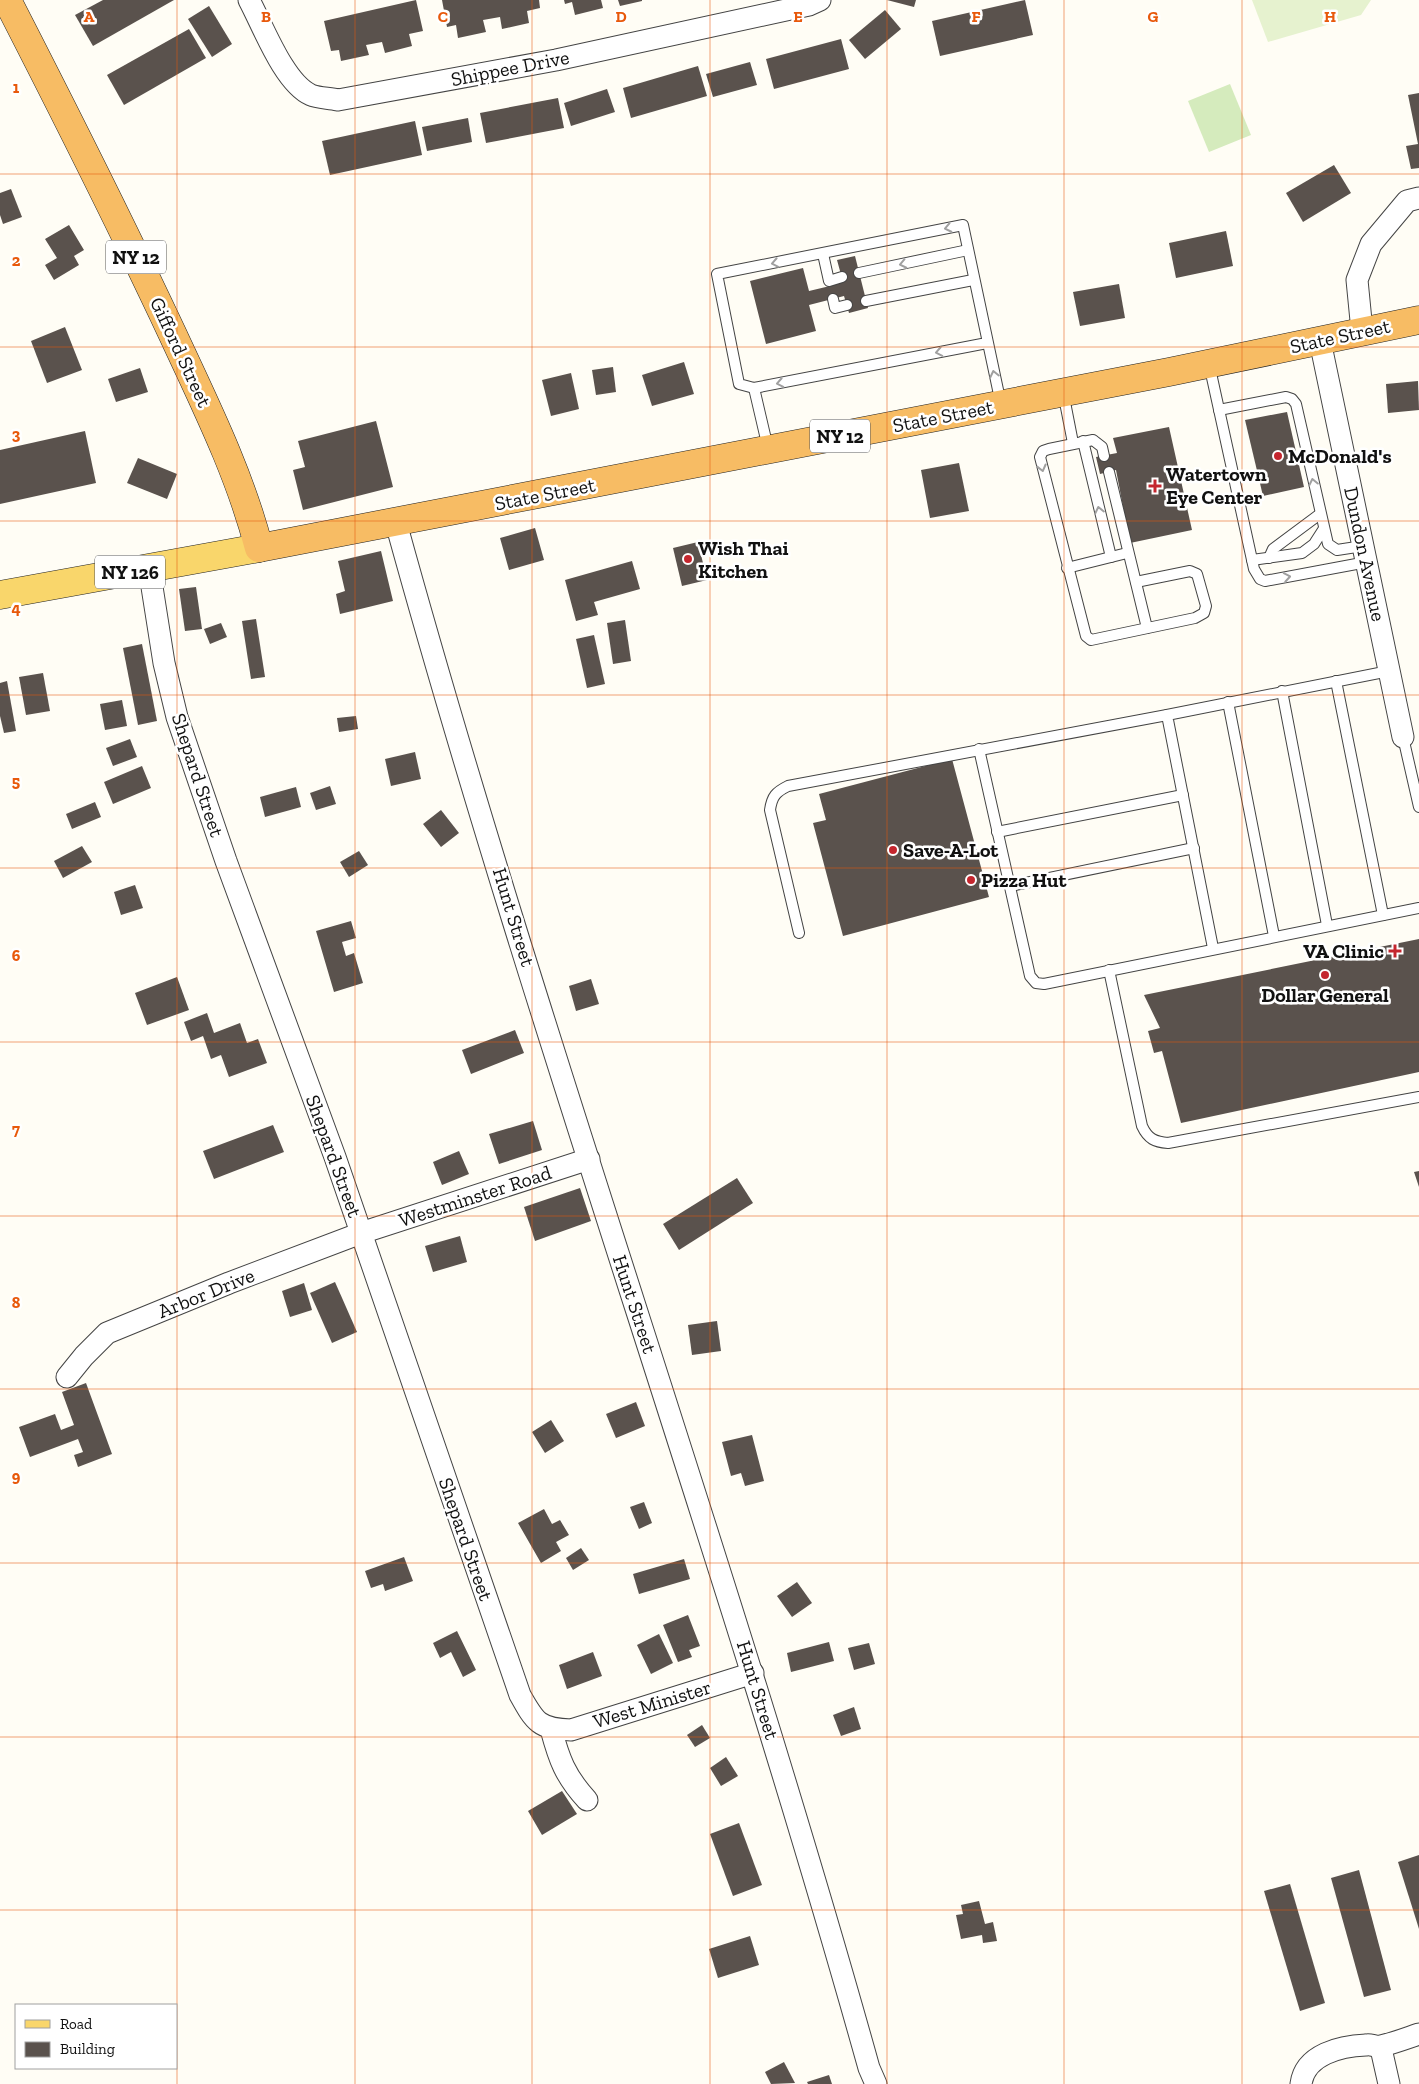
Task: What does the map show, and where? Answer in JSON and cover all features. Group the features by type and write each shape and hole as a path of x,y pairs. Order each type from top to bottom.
{"highway":[{"name":"Gifford Street","path":"7,0 70,122 207,408 252,521 260,548"},
{"name":"State Street","path":"260,548 1209,364 1419,320"}],"main road":[{"name":"State Street","path":"0,595 260,548"}],"street":[{"name":"Shippee Drive","path":"249,0 282,64 296,83 311,95 338,100 556,60 800,7 820,0"},
{"path":"1362,331 1357,280 1372,244 1407,201 1419,198"},
{"name":"Dundon Avenue","path":"1320,341 1403,737"},
{"name":"Hunt Street","path":"396,523 428,638 589,1159 753,1673 823,1902 869,2068 876,2084"},
{"name":"Shepard Street","path":"149,568 164,663 178,717 226,861 361,1233 520,1695 532,1718 551,1729"},
{"name":"Westminster Road","path":"361,1233 589,1159"},
{"name":"Arbor Drive","path":"68,1377 84,1356 107,1333 229,1282 361,1233"},
{"name":"West Minister","path":"551,1729 571,1730 753,1673"},
{"path":"551,1729 559,1762 572,1784 587,1800"},
{"path":"1301,2084 1307,2068 1333,2049 1350,2045 1371,2044 1379,2047 1419,2034"},
{"path":"1379,2047 1390,2084"}],"lane":[{"path":"987,343 754,388 739,384 717,274 963,225 1001,404"},
{"path":"859,273 968,250"},
{"path":"823,254 829,283 842,277"},
{"path":"866,301 974,280"},
{"path":"833,299 835,308 846,305"},
{"path":"1209,364 1257,576 1265,581 1365,554"},
{"path":"754,388 769,450"},
{"path":"1063,392 1110,558"},
{"path":"1219,410 1286,396 1292,398 1296,404 1323,530 1328,544 1337,550 1365,554"},
{"path":"1104,456 1098,442 1093,440 1049,449 1043,452 1040,457 1086,636 1091,640 1195,618 1204,613 1206,606 1197,574 1190,571 1136,582"},
{"path":"1109,472 1147,628"},
{"path":"1269,558 1277,545 1320,514"},
{"path":"1252,560 1302,552 1314,544 1323,530"},
{"path":"1067,568 1128,553"},
{"path":"799,932 770,810 772,798 778,791 788,786 1390,671"},
{"path":"1336,681 1383,915"},
{"path":"1282,692 1327,926"},
{"path":"1228,702 1274,936"},
{"path":"1167,715 1214,948"},
{"path":"1403,737 1415,768 1419,807"},
{"path":"978,749 1030,976 1036,983 1044,984 1214,948 1419,908"},
{"path":"997,832 1183,794"},
{"path":"1010,886 1194,848"},
{"path":"1109,970 1142,1126 1146,1136 1156,1142 1168,1143 1419,1097"}],"green space":[{"path":"1252,0 1371,0 1361,15 1268,42"},
{"path":"1230,84 1251,135 1209,152 1188,101"}],"building":[{"path":"103,0 174,0 93,46 75,15"},
{"path":"416,0 423,31 409,34 412,46 385,53 382,42 366,45 369,55 341,61 339,50 331,51 324,21"},
{"path":"442,0 539,0 540,8 527,11 529,23 502,29 500,17 483,20 486,32 458,38 456,25 447,27"},
{"path":"564,0 601,0 603,8 575,15 572,2 565,4"},
{"path":"618,0 642,0 642,1 620,6"},
{"path":"887,0 916,0 914,7"},
{"path":"1025,0 1033,35 940,56 932,21"},
{"path":"209,6 232,44 212,57 188,19"},
{"path":"885,10 901,29 865,59 849,40"},
{"path":"189,29 206,58 124,105 107,75"},
{"path":"841,39 849,69 774,89 766,59"},
{"path":"750,62 757,85 713,97 706,74"},
{"path":"698,66 707,96 631,118 623,88"},
{"path":"607,89 615,112 571,126 564,103"},
{"path":"1419,93 1419,168 1411,169 1406,146 1418,144 1408,95"},
{"path":"558,98 564,128 486,143 480,113"},
{"path":"468,118 472,142 427,151 422,127"},
{"path":"415,121 422,155 330,175 322,141"},
{"path":"1334,165 1351,193 1303,222 1286,193"},
{"path":"11,189 22,217 3,224 0,215 0,193"},
{"path":"69,225 84,250 74,256 79,265 54,280 45,265 57,258 45,239"},
{"path":"1226,231 1233,266 1176,278 1169,243"},
{"path":"855,256 868,308 849,313 844,296 809,305 816,331 766,344 750,281 803,268 809,291 830,286 843,282 837,260"},
{"path":"1119,284 1125,318 1080,326 1073,292"},
{"path":"65,327 82,370 47,383 31,341"},
{"path":"684,362 694,394 652,406 642,375"},
{"path":"613,367 616,392 596,395 592,370"},
{"path":"140,368 148,392 116,402 108,379"},
{"path":"571,373 579,409 551,416 542,380"},
{"path":"1418,381 1419,410 1388,413 1386,384"},
{"path":"1287,412 1304,487 1263,496 1245,420"},
{"path":"376,421 393,487 303,510 293,470 305,467 298,441"},
{"path":"1169,427 1192,530 1130,543 1116,470 1100,474 1096,457 1117,453 1113,438"},
{"path":"85,431 96,483 0,504 0,450"},
{"path":"138,458 177,474 167,499 127,483"},
{"path":"959,463 969,511 930,518 921,470"},
{"path":"535,528 544,560 509,570 500,538"},
{"path":"698,542 707,580 682,586 673,548"},
{"path":"381,551 393,601 340,614 336,594 345,591 338,561"},
{"path":"632,561 640,589 594,602 598,615 576,621 565,580"},
{"path":"196,587 202,629 185,631 179,589"},
{"path":"256,619 265,677 251,679 242,621"},
{"path":"625,620 631,661 613,664 607,623"},
{"path":"221,623 227,637 210,644 204,629"},
{"path":"594,635 605,684 587,688 576,639"},
{"path":"142,644 157,721 138,725 123,648"},
{"path":"43,673 50,711 26,715 19,677"},
{"path":"7,681 16,731 4,733 0,716 0,683"},
{"path":"122,700 127,726 105,730 100,704"},
{"path":"356,716 358,729 339,732 337,718"},
{"path":"130,739 137,757 113,766 106,748"},
{"path":"415,752 421,779 391,786 385,759"},
{"path":"952,759 989,897 843,936 813,823 826,820 819,794"},
{"path":"142,766 151,788 113,804 104,782"},
{"path":"330,786 336,804 316,810 310,793"},
{"path":"296,787 301,807 265,817 260,797"},
{"path":"95,802 101,817 72,829 66,814"},
{"path":"441,810 459,833 441,847 423,824"},
{"path":"82,846 92,862 63,878 54,861"},
{"path":"359,851 368,865 349,877 340,862"},
{"path":"135,885 143,908 121,915 114,892"},
{"path":"351,921 356,938 342,942 346,956 354,953 363,983 334,992 316,931"},
{"path":"1419,939 1419,1072 1181,1123 1162,1051 1154,1053 1148,1031 1160,1028 1144,995"},
{"path":"177,977 189,1010 147,1025 135,993"},
{"path":"591,979 599,1004 576,1011 569,986"},
{"path":"207,1013 214,1033 240,1023 247,1043 258,1039 267,1063 229,1077 221,1055 211,1059 203,1036 191,1041 184,1022"},
{"path":"515,1030 524,1053 471,1074 462,1050"},
{"path":"533,1121 542,1150 499,1164 489,1134"},
{"path":"273,1125 284,1152 214,1179 203,1151"},
{"path":"459,1151 469,1174 442,1185 433,1162"},
{"path":"1419,1171 1419,1187 1414,1172"},
{"path":"737,1178 753,1203 679,1250 663,1224"},
{"path":"580,1188 591,1221 535,1241 524,1207"},
{"path":"460,1236 467,1262 433,1272 425,1246"},
{"path":"335,1282 357,1332 332,1343 310,1293"},
{"path":"304,1283 312,1310 290,1317 282,1291"},
{"path":"717,1321 721,1351 692,1355 688,1325"},
{"path":"86,1383 112,1454 78,1467 74,1455 83,1452 78,1439 30,1457 19,1427 55,1414 61,1430 74,1425 62,1392"},
{"path":"636,1402 645,1426 616,1438 606,1414"},
{"path":"551,1420 564,1441 545,1453 532,1432"},
{"path":"752,1435 764,1481 745,1486 741,1473 731,1476 722,1442"},
{"path":"644,1502 652,1523 639,1529 630,1507"},
{"path":"544,1509 552,1524 560,1520 569,1535 556,1542 561,1551 541,1563 518,1523"},
{"path":"581,1548 589,1560 573,1570 566,1558"},
{"path":"404,1557 413,1581 385,1591 383,1584 371,1588 365,1571"},
{"path":"684,1559 690,1579 639,1594 633,1574"},
{"path":"797,1582 812,1603 792,1617 777,1596"},
{"path":"688,1615 700,1646 689,1650 692,1657 678,1662 663,1625"},
{"path":"457,1631 476,1670 463,1677 451,1652 440,1658 433,1643"},
{"path":"659,1634 673,1663 651,1674 637,1645"},
{"path":"829,1642 834,1661 791,1672 787,1653"},
{"path":"869,1643 875,1664 854,1670 848,1648"},
{"path":"593,1652 602,1676 567,1689 559,1665"},
{"path":"854,1707 861,1729 841,1736 833,1715"},
{"path":"702,1725 710,1738 695,1747 687,1735"},
{"path":"726,1757 738,1776 721,1786 710,1768"},
{"path":"562,1791 577,1814 542,1835 528,1811"},
{"path":"739,1823 762,1885 733,1896 710,1834"},
{"path":"1419,1855 1419,1929 1398,1862"},
{"path":"1359,1870 1391,1990 1364,1997 1331,1878"},
{"path":"1290,1884 1325,2003 1300,2011 1264,1891"},
{"path":"979,1901 985,1924 993,1922 997,1941 983,1943 982,1935 961,1939 956,1915 963,1914 961,1905"},
{"path":"750,1936 759,1965 718,1978 709,1949"},
{"path":"784,2062 795,2083 771,2084 765,2072"},
{"path":"829,2075 832,2084 808,2084 807,2082"}],"place":[{"name":"McDonald's","path":"1278,456"},
{"name":"Watertown Eye Center","path":"1155,486"},
{"name":"Wish Thai Kitchen","path":"688,559"},
{"name":"Save-A-Lot","path":"893,850"},
{"name":"Pizza Hut","path":"971,880"},
{"name":"VA Clinic","path":"1395,951"},
{"name":"Dollar General","path":"1325,975"}]}
